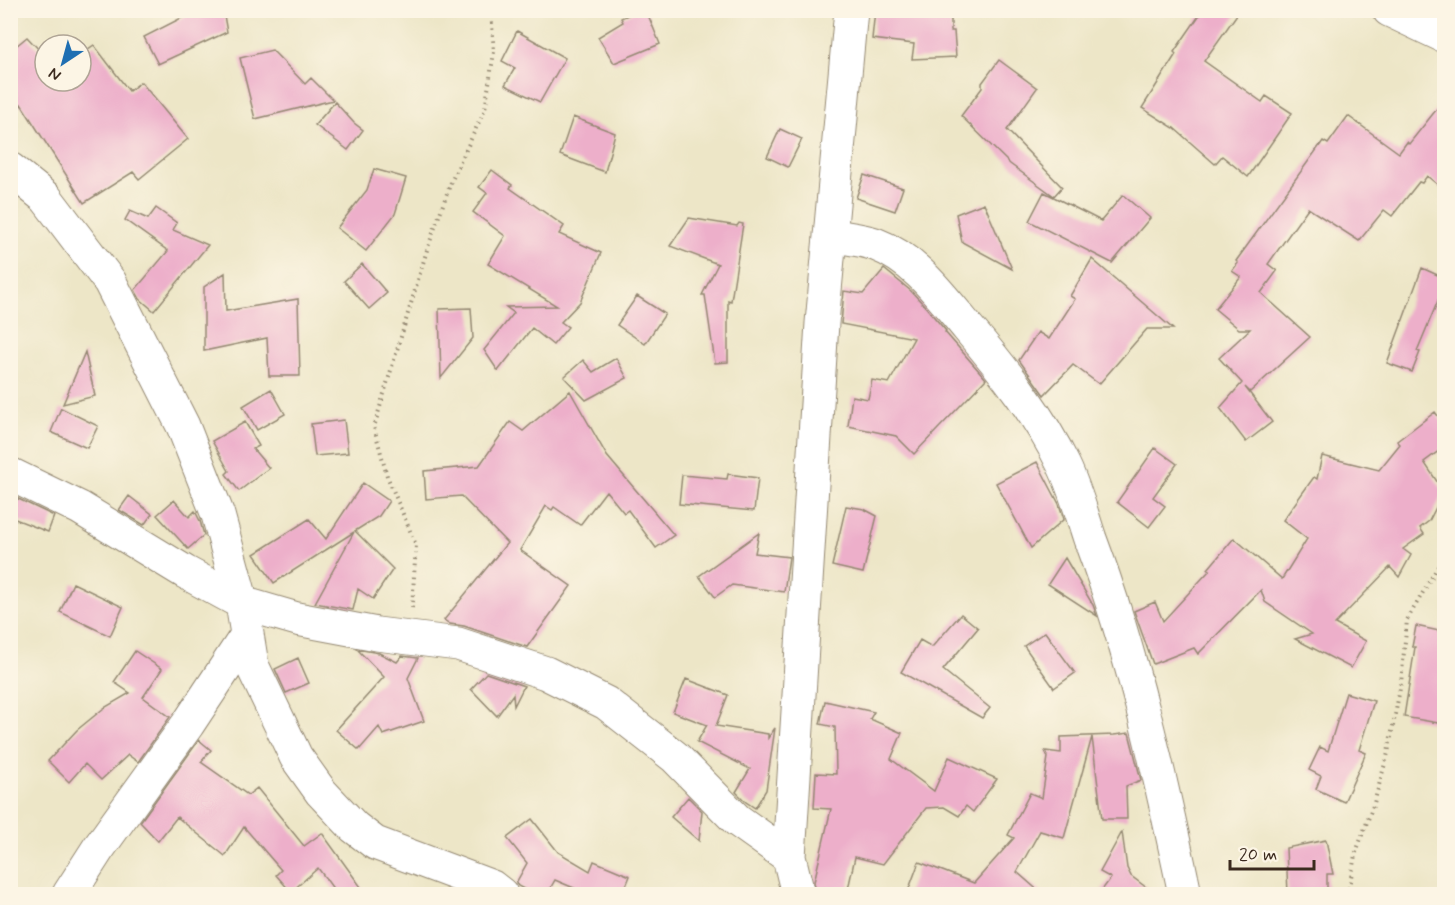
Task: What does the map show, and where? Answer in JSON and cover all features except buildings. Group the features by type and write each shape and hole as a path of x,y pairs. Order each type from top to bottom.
{"street":[{"path":"798,894 789,857 822,323 851,10"},
{"path":"1389,10 1444,36"},
{"path":"10,169 46,198 110,282 183,426 218,515 242,603 252,664 296,757 321,792 354,827 375,843 492,887 501,894"},
{"path":"830,235 873,243 892,252 931,284 990,354 1035,416 1064,467 1109,589 1137,687 1185,894"},
{"path":"10,474 80,508 185,572 242,603 297,619 377,634 458,644 546,673 606,703 675,757 738,820 789,857"},
{"path":"69,894 247,635"}],"path":[{"path":"411,638 416,545 387,476 374,428 427,250 451,182 485,109 494,52 491,10"},
{"path":"1348,894 1355,855 1388,753 1401,683 1407,620 1444,556"}]}
